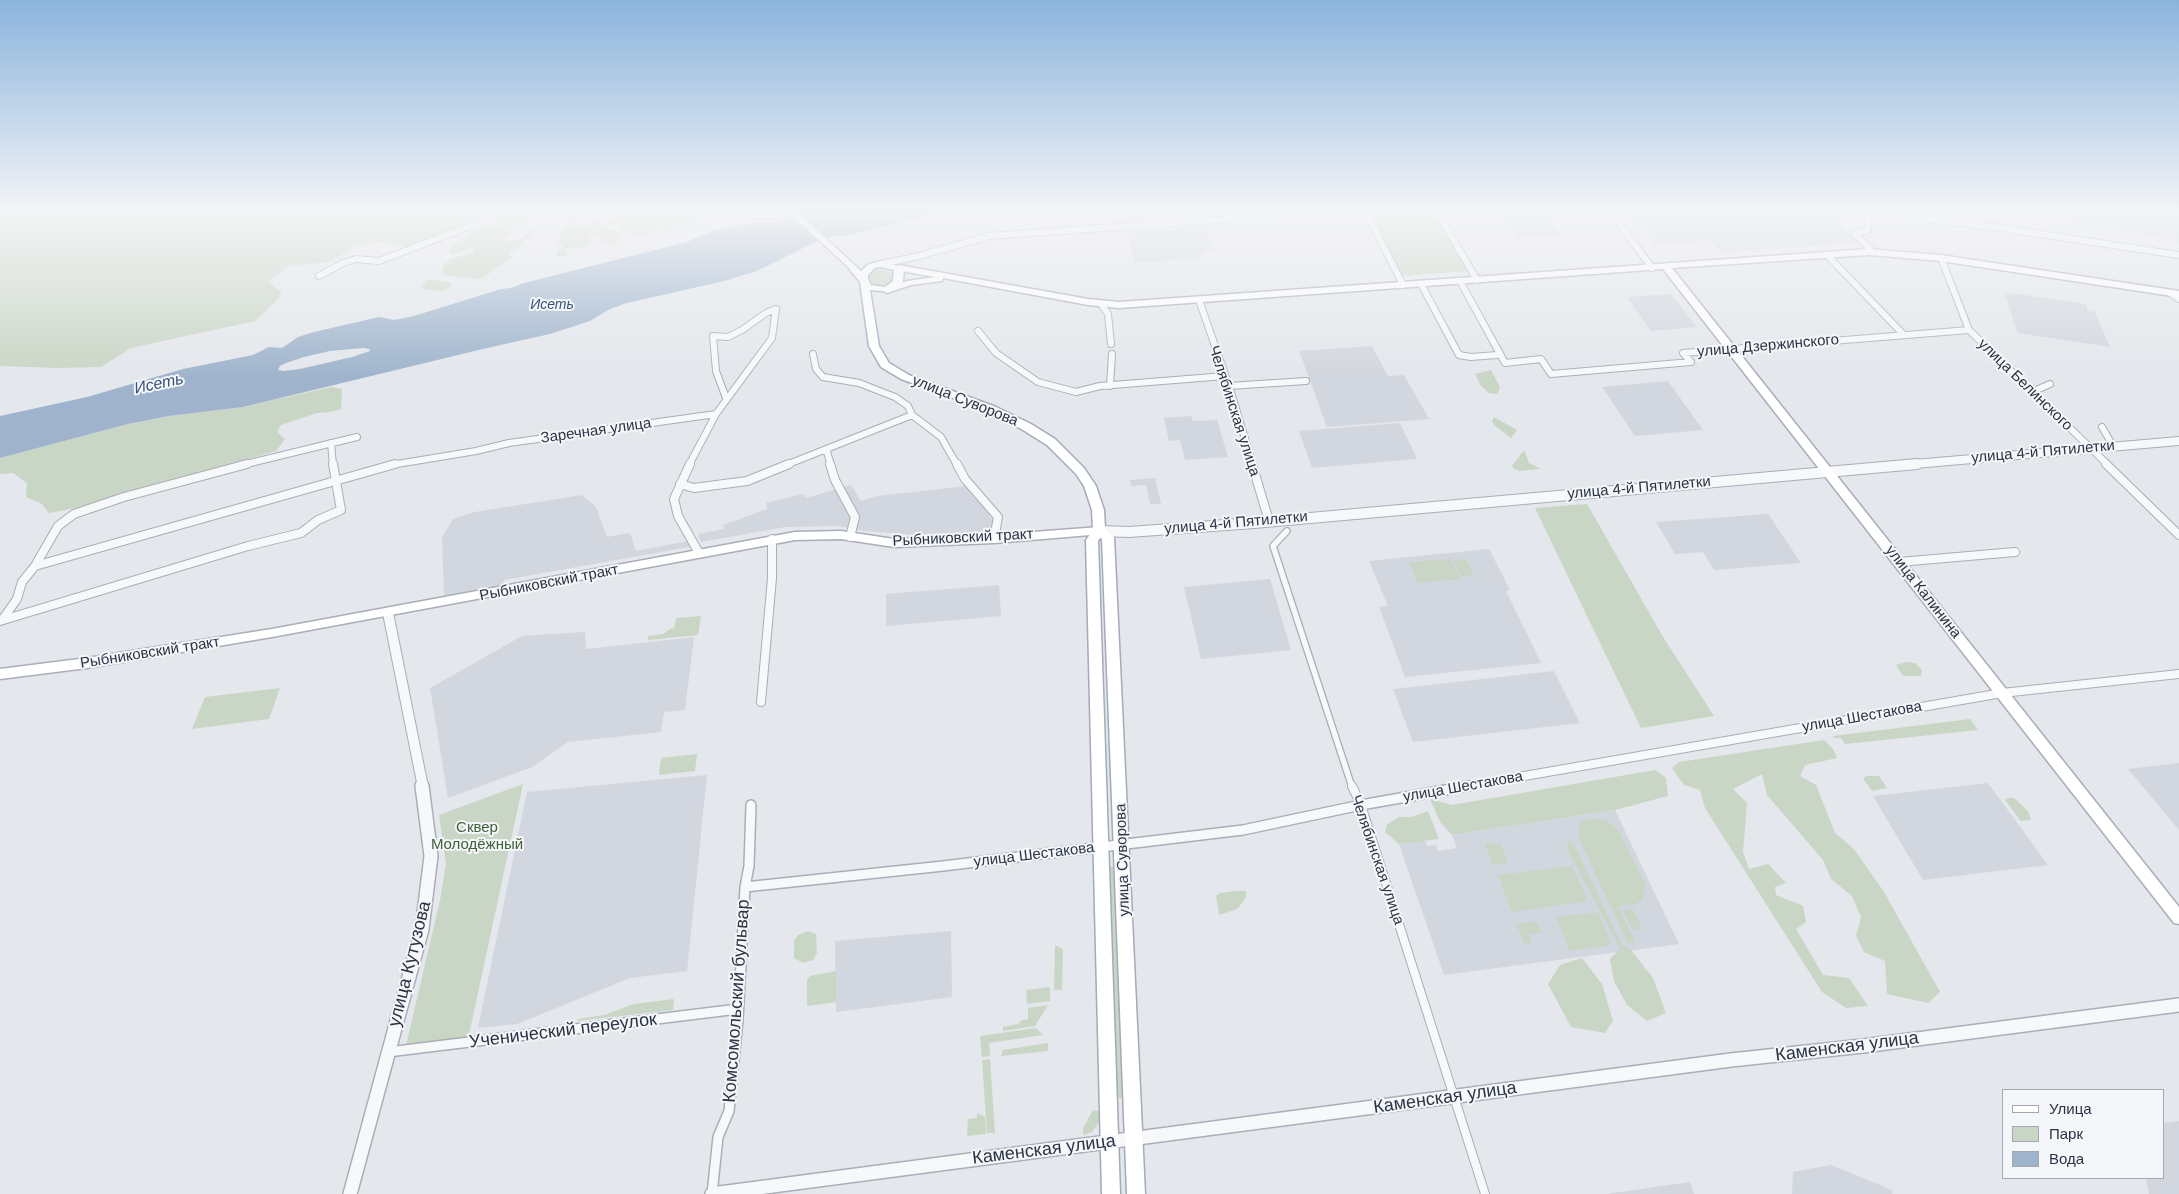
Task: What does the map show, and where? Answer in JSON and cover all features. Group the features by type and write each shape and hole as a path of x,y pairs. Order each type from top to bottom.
{"main road":[{"path":"851,266 863,281 872,288 887,290 924,280 966,280"},
{"path":"863,281 866,269 876,266"},
{"path":"889,266 1102,305 1119,305 1670,266"},
{"name":"улица Калинина","path":"1666,266 2179,918"},
{"path":"1991,266 2174,294"},
{"path":"870,316 878,300 900,279 899,268"},
{"name":"улица Суворова","path":"863,281 876,352 890,369 905,377 992,409 1051,442 1068,458 1090,486 1098,510 1099,531 1092,540 1111,1194"},
{"name":"улица Суворова","path":"1099,531 1108,538 1136,1194"},
{"name":"Рыбниковский тракт","path":"0,674 116,658 388,613 772,539 815,534 894,543 994,539 1099,531"}],"street":[{"path":"319,276 337,266"},
{"path":"1393,266 1403,285"},
{"path":"1469,266 1477,280"},
{"path":"1837,266 1904,335"},
{"name":"улица Белинского","path":"1944,266 1968,330 2179,535"},
{"path":"1420,284 1459,355 1471,357 1497,355 1500,353 1460,281"},
{"path":"2174,294 2179,299"},
{"name":"Челябинская улица","path":"1199,300 1225,376 1269,521"},
{"path":"1102,305 1108,314 1111,344"},
{"path":"1108,314 1119,305"},
{"path":"699,553 678,516 674,498 716,414 772,338 776,309 766,313 742,330 728,337 713,336 716,371 726,398"},
{"name":"улица Дзержинского","path":"1500,353 1505,363 1541,359 1551,374 1691,362 1684,353 1968,330"},
{"path":"978,331 996,353 1038,382 1076,392 1100,386 1225,376"},
{"path":"813,354 816,369 823,377 858,383 895,397 908,406 912,415 941,437 965,479 998,517 994,539"},
{"path":"1110,386 1112,354"},
{"path":"1228,386 1306,381"},
{"path":"2032,392 2050,384"},
{"name":"Заречная улица","path":"34,566 404,462 476,451 509,443 716,414"},
{"path":"680,484 694,488 747,480 912,415"},
{"path":"2102,427 2113,446"},
{"path":"1,621 17,599 22,582 58,526 74,514 124,497 357,437"},
{"name":"улица 4-й Пятилетки","path":"1099,531 1129,532 1269,521 2179,441"},
{"path":"1,621 248,546 301,533 318,520 341,510 335,482 331,443"},
{"path":"826,449 835,480 855,517 850,537"},
{"name":"Челябинская улица","path":"1287,531 1273,546 1317,677 1335,738 1356,798 1361,805 1485,1194"},
{"path":"761,702 772,578 772,539"},
{"path":"1898,562 2015,552"},
{"name":"улица Кутузова","path":"350,1194 422,929 431,856 424,795 388,613"},
{"name":"улица Шестакова","path":"745,887 944,866 1243,830 1361,805 2002,693 2179,674"},
{"name":"Комсомольский бульвар","path":"712,1194 718,1137 729,1111 738,1009 745,887 749,866 751,805"},
{"name":"Каменская улица","path":"712,1194 1731,1060 1863,1046 2179,1005"},
{"name":"Ученический переулок","path":"388,1052 738,1009"}],"shaded area":[{"path":"2004,292 2086,304 2088,311 2095,312 2110,347 2018,333"},
{"path":"1671,294 1697,327 1651,331 1627,297"},
{"path":"1372,346 1388,376 1404,375 1429,419 1327,427 1299,351"},
{"path":"1668,381 1703,430 1635,436 1602,387"},
{"path":"1191,416 1193,421 1217,420 1228,457 1185,460 1180,440 1169,441 1164,418"},
{"path":"1400,423 1417,459 1312,468 1299,431"},
{"path":"1155,478 1161,504 1150,504 1146,485 1131,486 1130,480"},
{"path":"851,485 861,501 878,496 967,486 1000,530 932,536 864,531 838,526 785,527 701,542 698,534 724,529 723,525 767,509 766,503 803,494 806,498"},
{"path":"582,495 596,507 607,537 630,533 636,551 689,541 689,547 504,580 503,585 444,596 442,537 453,519 475,512"},
{"path":"1768,514 1801,563 1714,570 1703,552 1675,554 1656,522"},
{"path":"1489,549 1510,590 1506,591 1541,663 1405,677 1379,607 1388,606 1369,561"},
{"path":"1270,579 1291,650 1201,659 1184,587"},
{"path":"999,585 1001,616 886,626 886,594"},
{"path":"585,632 586,649 694,637 685,710 664,712 661,732 568,742 532,767 448,798 430,688 522,636"},
{"path":"1554,671 1580,723 1413,742 1393,689"},
{"path":"2179,763 2179,830 2128,769"},
{"path":"707,775 687,971 630,978 517,1024 478,1028 527,792"},
{"path":"1988,783 2048,865 1923,880 1873,796"},
{"path":"1615,810 1679,944 1444,975 1399,844 1425,840 1427,846 1436,845 1438,851 1457,848 1452,835"},
{"path":"951,931 952,997 836,1012 835,941"},
{"path":"2179,1121 2179,1194 2149,1194 2146,1179 2164,1179 2164,1123"},
{"path":"1831,1165 1892,1190 1892,1194 1792,1194 1793,1172"},
{"path":"1690,1182 1694,1194 1607,1194"}],"green space":[{"path":"0,266 292,266 268,281 280,291 281,296 255,321 131,348 101,367 0,366"},
{"path":"501,266 481,279 443,275 443,267"},
{"path":"1397,266 1466,266 1469,271 1402,276"},
{"path":"875,268 895,273 893,281 886,286 871,284 868,275"},
{"path":"429,279 451,283 451,287 443,291 425,290 422,285"},
{"path":"1491,370 1500,387 1497,394 1489,393 1481,386 1475,374"},
{"path":"331,387 342,389 341,409 317,413 281,425 277,432 285,439 276,451 80,507 49,513 42,504 26,497 27,483 13,473 0,474 0,458 128,424 169,416 243,407"},
{"path":"1494,417 1517,430 1511,438 1495,426 1492,421"},
{"path":"1524,450 1529,463 1541,469 1519,471 1514,469 1512,466"},
{"path":"1587,504 1663,637 1714,716 1641,728 1535,508"},
{"path":"1451,559 1460,579 1418,583 1409,562"},
{"path":"1466,559 1474,576 1461,577 1453,560"},
{"path":"701,616 698,635 648,640 648,636 663,634 674,628 676,618"},
{"path":"1905,662 1915,663 1922,670 1921,676 1903,676 1896,665"},
{"path":"280,688 269,719 192,729 205,697"},
{"path":"1970,719 1978,730 1845,744 1841,738 1834,738 1833,736"},
{"path":"1824,740 1833,749 1837,758 1805,765 1800,776 1816,785 1835,833 1854,849 1884,892 1940,992 1928,1003 1887,994 1885,961 1864,952 1856,936 1861,917 1852,896 1831,879 1823,860 1767,795 1762,774 1733,789 1747,803 1743,852 1749,869 1768,864 1786,883 1775,887 1776,895 1803,906 1806,922 1796,929 1823,975 1849,978 1868,1006 1846,1008 1822,992 1705,808 1700,790 1684,785 1672,768 1679,762"},
{"path":"697,754 695,771 659,775 661,758"},
{"path":"1655,770 1666,778 1668,796 1615,810 1452,835 1440,822 1430,799 1452,805"},
{"path":"1879,776 1887,788 1872,791 1863,778"},
{"name":"Сквер Молодёжный","path":"523,784 468,1039 406,1046 440,900 446,863 439,815"},
{"path":"2014,798 2028,811 2031,820 2021,821 2005,800"},
{"path":"1428,811 1439,839 1399,844 1385,832 1387,824 1399,817 1411,817"},
{"path":"1593,818 1606,820 1618,829 1646,886 1642,900 1636,904 1618,906 1635,942 1628,944 1578,836 1578,828 1581,822"},
{"path":"1568,841 1574,844 1622,945 1631,950 1653,978 1666,1013 1647,1021 1627,1005 1614,981 1610,959 1620,949 1567,849"},
{"path":"1500,843 1508,863 1493,865 1485,844"},
{"path":"1115,866 1124,1098 1117,1098 1109,867"},
{"path":"1572,866 1588,901 1512,912 1498,875"},
{"path":"1246,891 1246,897 1243,902 1237,909 1219,915 1216,896 1220,893"},
{"path":"1633,909 1642,928 1632,930 1623,910"},
{"path":"1598,912 1612,945 1570,951 1556,917"},
{"path":"1536,921 1542,933 1529,934 1532,942 1525,944 1516,924"},
{"path":"808,931 816,934 817,953 813,960 803,963 794,958 794,941 798,935"},
{"path":"1055,945 1063,949 1062,990 1054,990"},
{"path":"1582,958 1602,984 1613,1021 1605,1033 1571,1027 1548,984 1560,965"},
{"path":"836,971 836,1002 807,1006 807,980 810,976"},
{"path":"1050,987 1050,1001 1027,1004 1026,990"},
{"path":"674,999 673,1010 577,1021 578,1019 604,1015 634,1004"},
{"path":"1048,1005 1035,1026 1003,1031 1003,1027 1019,1024 1020,1021 1028,1019 1028,1008"},
{"path":"1036,1028 1043,1035 989,1043 990,1056 982,1057 980,1036"},
{"path":"1048,1043 1048,1051 1001,1056 1003,1050"},
{"path":"990,1059 995,1133 987,1133 982,1060"},
{"path":"1093,1110 1100,1111 1099,1122 1092,1132 1083,1135 1083,1128"},
{"path":"977,1113 985,1117 986,1134 967,1136 968,1119 977,1118"}],"water":[{"name":"Исеть","path":"593,266 768,266 724,281 627,303 610,309 590,321 550,334 243,407 169,416 128,424 0,458 0,416 87,397 183,369 253,355 269,347 282,348 298,337 314,332 379,317 394,320 414,316 524,283","holes":["364,348 370,351 300,369 278,370 280,366 286,363 330,351"]}]}
